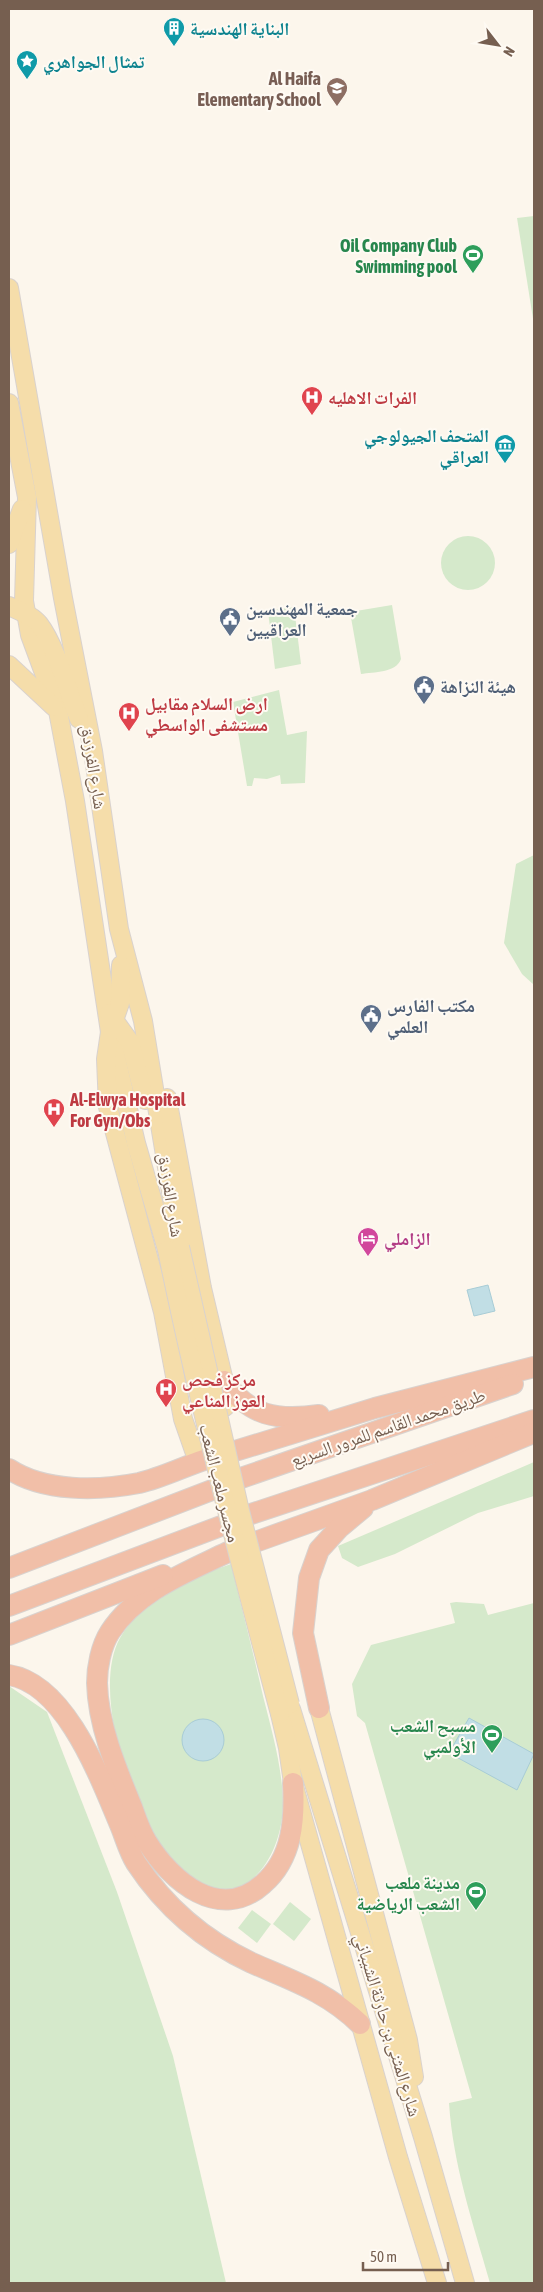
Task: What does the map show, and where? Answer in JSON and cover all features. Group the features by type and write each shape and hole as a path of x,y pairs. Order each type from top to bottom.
{"highway":[{"path":"235,1451 376,1408 534,1367"},
{"name":"طريق محمد القاسم للمرور السريع","path":"241,1478 534,1377"},
{"path":"224,1381 237,1399 259,1412 277,1416 294,1419 376,1408"},
{"path":"250,1514 534,1420"},
{"path":"258,1541 372,1500 534,1432"},
{"path":"9,1469 21,1477 49,1485 81,1488 140,1483 201,1461"},
{"path":"9,1568 212,1490"},
{"path":"319,1708 303,1633 309,1578 319,1550 338,1528 372,1500"},
{"path":"9,1606 221,1526"},
{"path":"9,1635 125,1589 228,1552 152,1591 123,1614 109,1634 102,1649 97,1682 100,1709 114,1763 146,1840 155,1855 194,1892 220,1900 229,1900 251,1893 270,1878 278,1867 292,1834 294,1817 293,1782"},
{"path":"9,1675 40,1688 66,1718 97,1772 135,1862 162,1897 186,1921 235,1954 327,1996 360,2024"}],"main road":[{"name":"شارع الفرزدق","path":"9,288 63,598 93,752 119,929 144,1028 173,1248"},
{"name":"شارع الفرزدق","path":"9,403 27,497 24,601 30,635 58,711 75,801 110,1020 136,1143 173,1248"},
{"path":"9,544 27,497"},
{"path":"9,606 26,614 39,624 93,752"},
{"path":"9,665 58,711"},
{"path":"119,929 122,982 110,1020 106,1059 108,1108 163,1312 183,1419 201,1461"},
{"path":"144,1028 155,1046 162,1066 202,1288 224,1381 225,1407"},
{"name":"مجسر ملعب الشعب","path":"173,1248 187,1348 227,1515 286,1712"},
{"path":"183,1419 198,1434"},
{"path":"319,1708 408,2040 423,2137"},
{"name":"شارع المثنى بن حارثة الشيباني","path":"286,1712 288,1748 293,1782 398,2157 438,2283"},
{"name":"شارع المثنى بن حارثة الشيباني","path":"286,1712 423,2137 466,2283"}],"green space":[{"path":"534,216 534,325 517,218"},
{"path":"463,536 473,536 483,540 491,548 495,563 491,578 483,586 473,590 463,590 453,586 445,578 441,568 441,558 445,548 453,540"},
{"path":"392,605 401,659 398,664 390,669 361,674 350,612"},
{"path":"294,607 301,664 275,669 268,611"},
{"path":"279,690 287,735 307,731 305,783 281,784 280,775 267,779 254,778 252,786 247,786 233,702"},
{"path":"534,855 534,985 522,974 504,943 516,864"},
{"path":"534,1462 534,1496 478,1513 395,1554 358,1567 342,1558 338,1546"},
{"path":"231,1564 276,1751 283,1792 283,1806 277,1841 270,1857 260,1871 248,1882 234,1888 217,1889 198,1882 177,1865 157,1839 140,1807 125,1770 115,1733 110,1696 112,1664 120,1638 129,1624 154,1601 168,1592 199,1576"},
{"name":"مدينة ملعب الشعب الرياضية","path":"450,1603 484,1604 488,1615 534,1603 534,2283 490,2283 459,2171 451,2126 449,2103 472,2098 365,1723 357,1716 352,1684 371,1645 455,1623"},
{"path":"9,1686 47,1712 117,1892 173,2056 226,2283 9,2283"},
{"path":"290,1902 311,1919 294,1941 273,1924"},
{"path":"252,1910 271,1924 257,1943 238,1928"}],"water":[{"path":"488,1285 495,1311 474,1316 467,1290"},
{"name":"مسبح الشعب الأولمبي","path":"469,1718 534,1754 517,1790 449,1753"},
{"path":"207,1719 215,1722 221,1728 224,1740 221,1752 215,1758 199,1761 191,1758 185,1752 182,1736 185,1728 191,1722"}],"place":[{"name":"البناية الهندسية","path":"174,47"},
{"name":"تمثال الجواهري","path":"27,80"},
{"name":"Al Haifa Elementary School","path":"337,107"},
{"name":"Oil Company Club Swimming pool","path":"473,274"},
{"name":"الفرات الاهليه","path":"312,416"},
{"name":"المتحف الجيولوجي العراقي","path":"505,464"},
{"name":"جمعية المهندسين العراقيين","path":"230,637"},
{"name":"هيئة النزاهة","path":"424,705"},
{"name":"ارض السلام مقابيل مستشفى الواسطي","path":"129,732"},
{"name":"مكتب الفارس العلمي","path":"371,1034"},
{"name":"Al-Elwya Hospital For Gyn/Obs","path":"54,1128"},
{"name":"الزاملي","path":"368,1257"},
{"name":"مركز فحص العوز المناعي","path":"166,1408"},
{"name":"مسبح الشعب الأولمبي","path":"492,1754"},
{"name":"مدينة ملعب الشعب الرياضية","path":"476,1911"}]}
